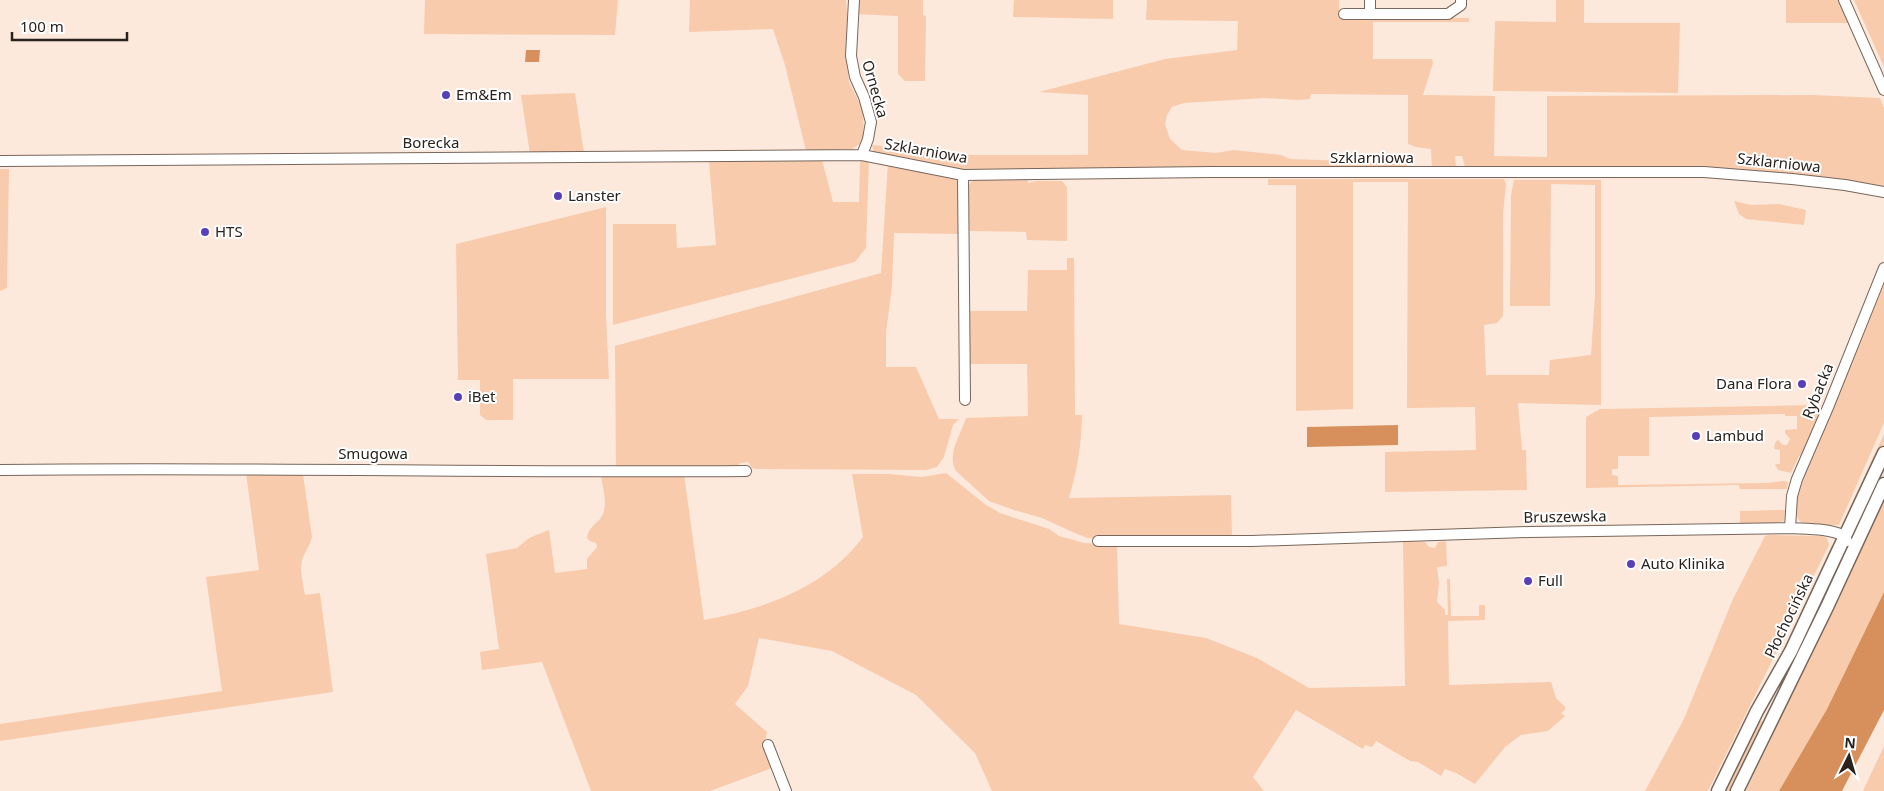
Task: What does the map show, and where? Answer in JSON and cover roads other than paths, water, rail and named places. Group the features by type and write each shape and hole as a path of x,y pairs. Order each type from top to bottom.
{"main road":[{"name":"Płochocińska","path":"1718,791 1757,711 1792,651 1884,453"},
{"name":"Płochocińska","path":"1737,791 1884,484"}],"street":[{"name":"Ornecka","path":"854,0 851,56 854,76 864,97 871,122 868,139 862,155"},
{"path":"1370,0 1370,14"},
{"path":"1344,14 1448,14 1461,5 1461,0"},
{"path":"1844,0 1884,90"},
{"name":"Borecka","path":"0,161 862,155"},
{"name":"Szklarniowa","path":"862,155 963,175 1201,172 1704,172 1845,185 1884,192"},
{"path":"963,175 965,400"},
{"name":"Rybacka","path":"1790,528 1792,496 1797,479 1884,268"},
{"name":"Smugowa","path":"0,470 746,471"},
{"name":"Bruszewska","path":"1098,541 1299,539 1529,532 1790,528 1816,529 1845,536"},
{"path":"1830,532 1836,546 1836,555"},
{"path":"1845,536 1848,547 1847,562"},
{"path":"1757,711 1772,718"},
{"path":"768,745 786,791"}],"place":[{"name":"Em&Em","path":"446,95"},
{"name":"Lanster","path":"558,196"},
{"name":"HTS","path":"205,232"},
{"name":"Dana Flora","path":"1802,384"},
{"name":"iBet","path":"458,397"},
{"name":"Lambud","path":"1696,436"},
{"name":"Auto Klinika","path":"1631,564"},
{"name":"Full","path":"1528,581"}]}
